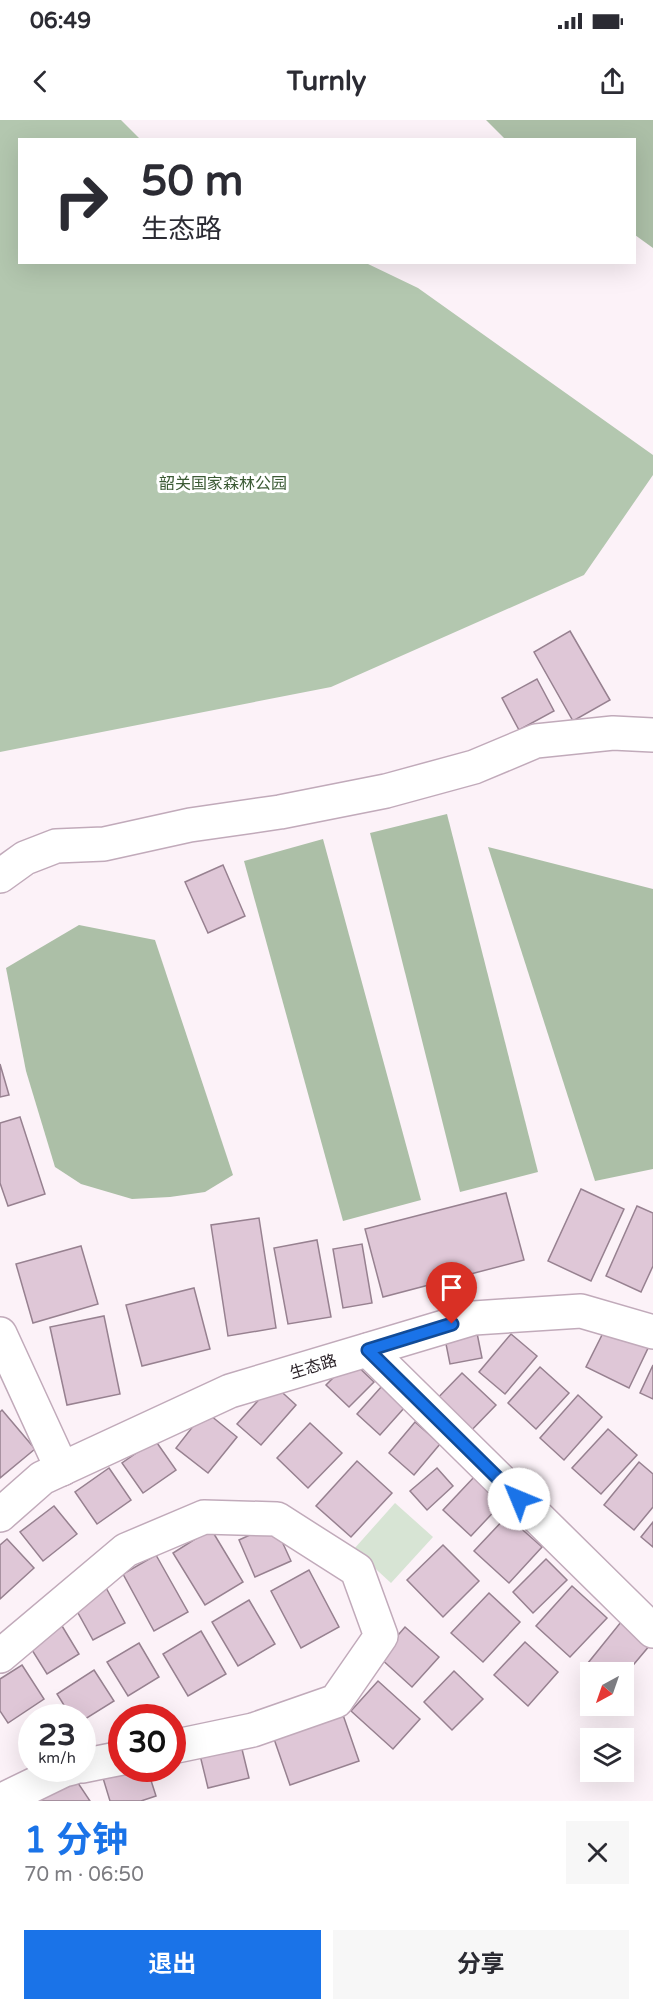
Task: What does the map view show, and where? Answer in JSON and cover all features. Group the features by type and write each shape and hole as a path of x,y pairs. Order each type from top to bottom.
{"street":[{"path":"0,876 25,858 56,846 105,844 190,825 280,812 386,791 474,767 537,741 613,733 653,735"},
{"name":"生态路","path":"0,1515 42,1478 230,1391 474,1318 581,1311 653,1332"},
{"path":"0,1334 62,1469"},
{"path":"368,1350 653,1631"},
{"path":"0,1656 126,1550 204,1516 277,1519 357,1570 381,1635 336,1701 253,1730 186,1744"},
{"path":"0,1801 39,1782"}],"shaded area":[{"path":"486,120 653,120 653,248 636,236 636,138 504,138"},
{"path":"447,814 538,1172 460,1192 370,833"},
{"path":"323,839 421,1200 343,1221 244,861"},
{"path":"488,847 653,889 653,1169 595,1181"},
{"path":"79,925 155,940 233,1175 205,1192 132,1199 81,1184 55,1167 26,1071 6,968"},
{"path":"395,1503 433,1537 391,1583 354,1549"}],"green space":[{"name":"韶关国家森林公园","path":"0,120 121,120 139,138 18,138 18,264 368,264 418,288 653,455 653,475 584,575 331,687 0,752"}],"building":[{"path":"570,631 610,700 573,721 534,652"},
{"path":"537,679 554,711 519,730 502,698"},
{"path":"223,865 245,916 208,933 185,882"},
{"path":"0,1064 9,1095 0,1097"},
{"path":"20,1117 45,1194 8,1206 0,1183 0,1123"},
{"path":"581,1189 624,1209 591,1281 548,1261"},
{"path":"506,1193 524,1260 383,1297 365,1229"},
{"path":"637,1206 653,1213 653,1266 641,1292 606,1276"},
{"path":"259,1218 276,1328 228,1336 211,1225"},
{"path":"317,1240 331,1317 288,1324 274,1248"},
{"path":"362,1244 372,1303 343,1308 333,1249"},
{"path":"81,1246 98,1304 33,1323 16,1264"},
{"path":"194,1288 210,1349 142,1366 126,1305"},
{"path":"104,1316 120,1394 67,1405 50,1327"},
{"path":"608,1323 650,1344 629,1388 586,1367"},
{"path":"476,1328 482,1358 450,1364 444,1334"},
{"path":"511,1334 537,1356 505,1394 479,1372"},
{"path":"351,1360 374,1382 349,1407 326,1385"},
{"path":"653,1365 653,1399 640,1393"},
{"path":"540,1367 569,1393 536,1429 508,1403"},
{"path":"462,1373 496,1405 464,1438 430,1406"},
{"path":"273,1384 296,1405 261,1445 237,1424"},
{"path":"382,1386 405,1407 380,1435 357,1414"},
{"path":"578,1395 602,1417 564,1460 540,1438"},
{"path":"2,1410 35,1449 0,1478 0,1412"},
{"path":"205,1411 237,1437 208,1473 176,1448"},
{"path":"415,1422 440,1444 414,1475 389,1453"},
{"path":"310,1423 342,1453 308,1488 277,1458"},
{"path":"608,1429 637,1455 601,1494 572,1468"},
{"path":"155,1440 176,1470 143,1493 122,1463"},
{"path":"357,1461 392,1493 351,1537 316,1506"},
{"path":"639,1462 653,1474 653,1507 634,1530 604,1505"},
{"path":"109,1468 131,1500 97,1524 75,1492"},
{"path":"437,1468 453,1486 427,1510 410,1491"},
{"path":"475,1476 502,1503 471,1536 443,1510"},
{"path":"54,1506 77,1534 43,1561 20,1532"},
{"path":"507,1516 542,1547 509,1583 474,1551"},
{"path":"653,1522 653,1547 641,1537"},
{"path":"274,1524 291,1561 255,1577 239,1540"},
{"path":"211,1529 243,1582 205,1605 173,1553"},
{"path":"7,1539 34,1568 0,1599 0,1545"},
{"path":"443,1545 479,1581 443,1617 407,1580"},
{"path":"156,1555 188,1612 154,1631 123,1574"},
{"path":"546,1559 567,1580 533,1613 513,1592"},
{"path":"309,1570 339,1627 301,1648 271,1591"},
{"path":"104,1584 125,1623 93,1640 72,1602"},
{"path":"572,1586 607,1618 570,1657 536,1626"},
{"path":"489,1593 520,1622 483,1662 451,1633"},
{"path":"249,1600 275,1644 238,1666 212,1622"},
{"path":"59,1621 79,1654 47,1674 27,1642"},
{"path":"621,1622 650,1645 634,1664 634,1662 589,1662"},
{"path":"405,1627 439,1657 412,1687 379,1657"},
{"path":"201,1631 226,1674 188,1696 163,1654"},
{"path":"525,1642 558,1672 528,1706 494,1675"},
{"path":"139,1643 159,1677 128,1696 107,1662"},
{"path":"22,1665 44,1699 36,1704 18,1704 18,1716 8,1723 0,1711 0,1679"},
{"path":"94,1670 114,1701 96,1712 96,1704 63,1704 57,1694"},
{"path":"454,1671 483,1699 452,1730 424,1702"},
{"path":"378,1681 420,1719 393,1749 351,1711"},
{"path":"342,1712 359,1761 290,1785 273,1736"},
{"path":"240,1741 249,1778 208,1788 199,1751"},
{"path":"108,1776 108,1782 152,1782 156,1796 141,1801 110,1801 103,1778"},
{"path":"66,1782 77,1782 90,1801 37,1801"}],"route":[{"path":"452,1324 368,1350 519,1499"}]}
